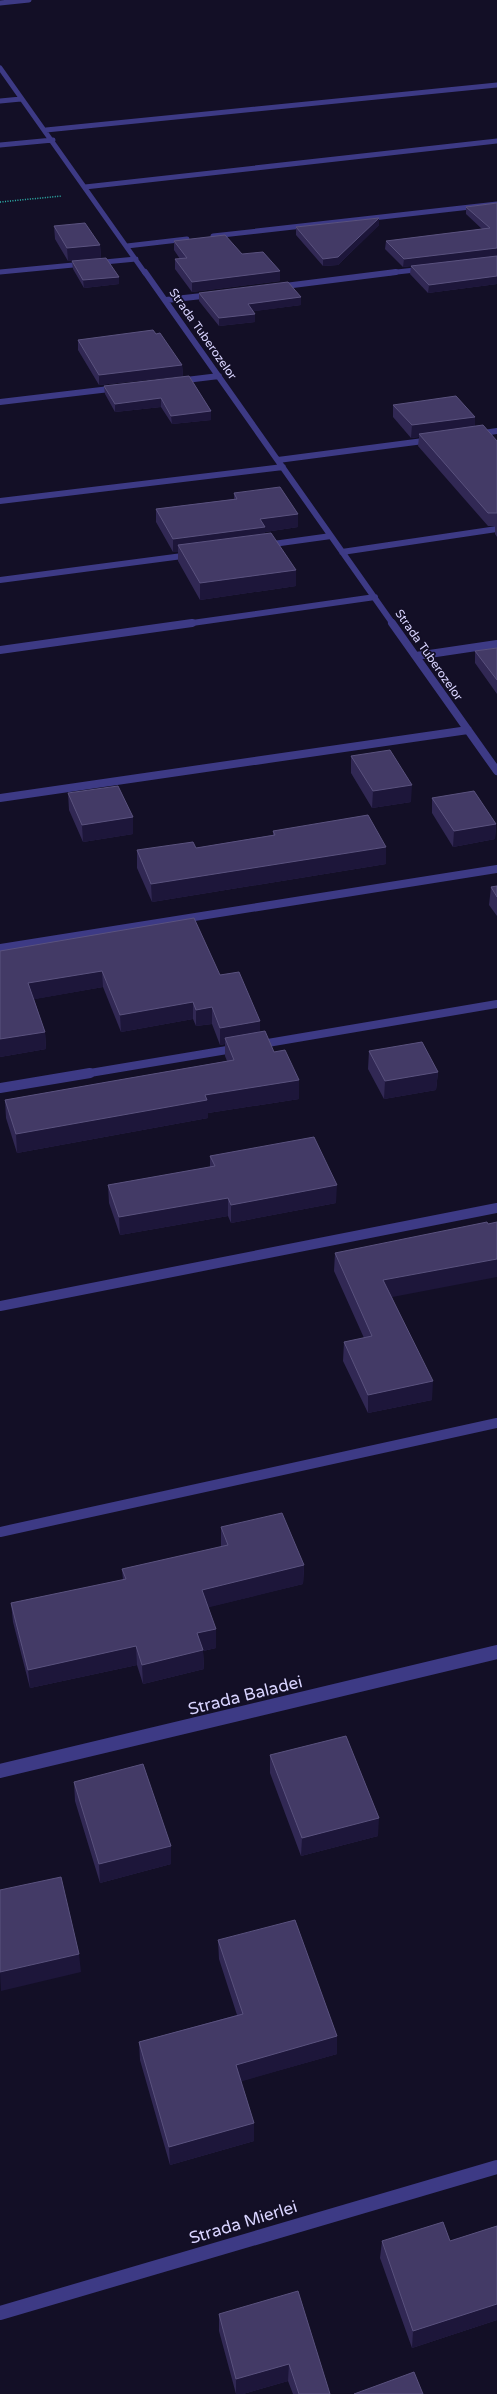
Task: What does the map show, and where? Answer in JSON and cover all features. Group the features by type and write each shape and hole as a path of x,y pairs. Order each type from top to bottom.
{"street":[{"path":"0,3 29,0"},
{"name":"Strada Tuberozelor","path":"0,68 21,99 46,130 497,771"},
{"path":"46,130 497,84"},
{"path":"0,101 21,99"},
{"path":"0,145 53,140"},
{"path":"85,187 497,141"},
{"path":"205,237 497,204"},
{"path":"127,246 197,238"},
{"path":"0,272 136,259"},
{"path":"268,288 434,268"},
{"path":"166,300 221,294"},
{"path":"172,382 219,376"},
{"path":"0,402 125,387"},
{"path":"466,435 497,431"},
{"path":"278,460 442,438"},
{"path":"0,501 283,467"},
{"path":"342,552 497,529"},
{"path":"260,545 331,536"},
{"path":"0,580 197,554"},
{"path":"0,650 374,597"},
{"path":"416,656 497,644"},
{"path":"0,798 468,730"},
{"path":"0,948 497,869"},
{"path":"0,1088 497,1004"},
{"path":"0,1306 497,1208"},
{"path":"0,1532 497,1422"},
{"name":"Strada Baladei","path":"0,1771 497,1652"},
{"name":"Strada Mierlei","path":"0,2313 497,2166"}],"path":[{"path":"0,202 90,193"}],"building":[{"path":"497,203 497,248 404,259 386,241 490,228 466,207"},
{"path":"379,218 338,257 323,259 296,227"},
{"path":"85,223 100,245 67,248 54,226"},
{"path":"225,235 242,254 263,252 280,271 192,282 175,259 187,258 174,241"},
{"path":"497,256 497,276 429,285 411,266"},
{"path":"106,258 119,277 83,280 72,261"},
{"path":"288,282 301,297 248,304 255,314 219,318 199,293"},
{"path":"153,330 156,334 160,333 182,365 99,375 78,340"},
{"path":"189,376 211,411 171,416 161,398 115,404 104,386"},
{"path":"456,396 475,417 412,425 393,405"},
{"path":"483,425 497,441 497,513 488,513 419,434"},
{"path":"280,487 298,514 260,519 265,527 173,539 156,509 237,499 234,493"},
{"path":"271,533 296,570 200,583 178,545"},
{"path":"497,648 497,680 475,651"},
{"path":"390,750 412,785 373,791 351,756"},
{"path":"118,786 133,817 82,825 68,793"},
{"path":"474,791 496,824 454,831 432,798"},
{"path":"368,815 386,847 151,884 137,850 193,842 196,848 275,835 273,831"},
{"path":"497,886 497,897 491,887"},
{"path":"194,918 220,975 239,972 260,1021 220,1028 212,1007 196,1010 193,1002 120,1015 102,971 28,983 45,1032 0,1039 0,951"},
{"path":"265,1031 274,1052 285,1050 299,1080 205,1095 207,1100 16,1134 5,1100 234,1060 225,1038"},
{"path":"422,1042 438,1072 385,1081 369,1051"},
{"path":"314,1137 337,1185 231,1205 228,1198 119,1217 108,1185 215,1166 210,1156"},
{"path":"487,1222 488,1224 497,1222 497,1259 383,1280 433,1381 368,1395 344,1342 372,1336 335,1253"},
{"path":"282,1513 304,1565 202,1590 216,1629 197,1633 203,1650 142,1665 136,1646 28,1670 11,1603 126,1579 122,1569 228,1545 221,1527"},
{"path":"346,1736 379,1818 302,1838 270,1755"},
{"path":"143,1764 171,1846 99,1864 74,1782"},
{"path":"61,1877 79,1954 0,1972 0,1890"},
{"path":"295,1920 337,2036 236,2065 254,2123 169,2147 139,2042 243,2014 218,1940"},
{"path":"443,2222 450,2241 497,2226 497,2304 413,2331 382,2241"},
{"path":"298,2291 330,2394 299,2394 289,2364 236,2379 219,2314"},
{"path":"414,2372 423,2394 354,2394"}]}
